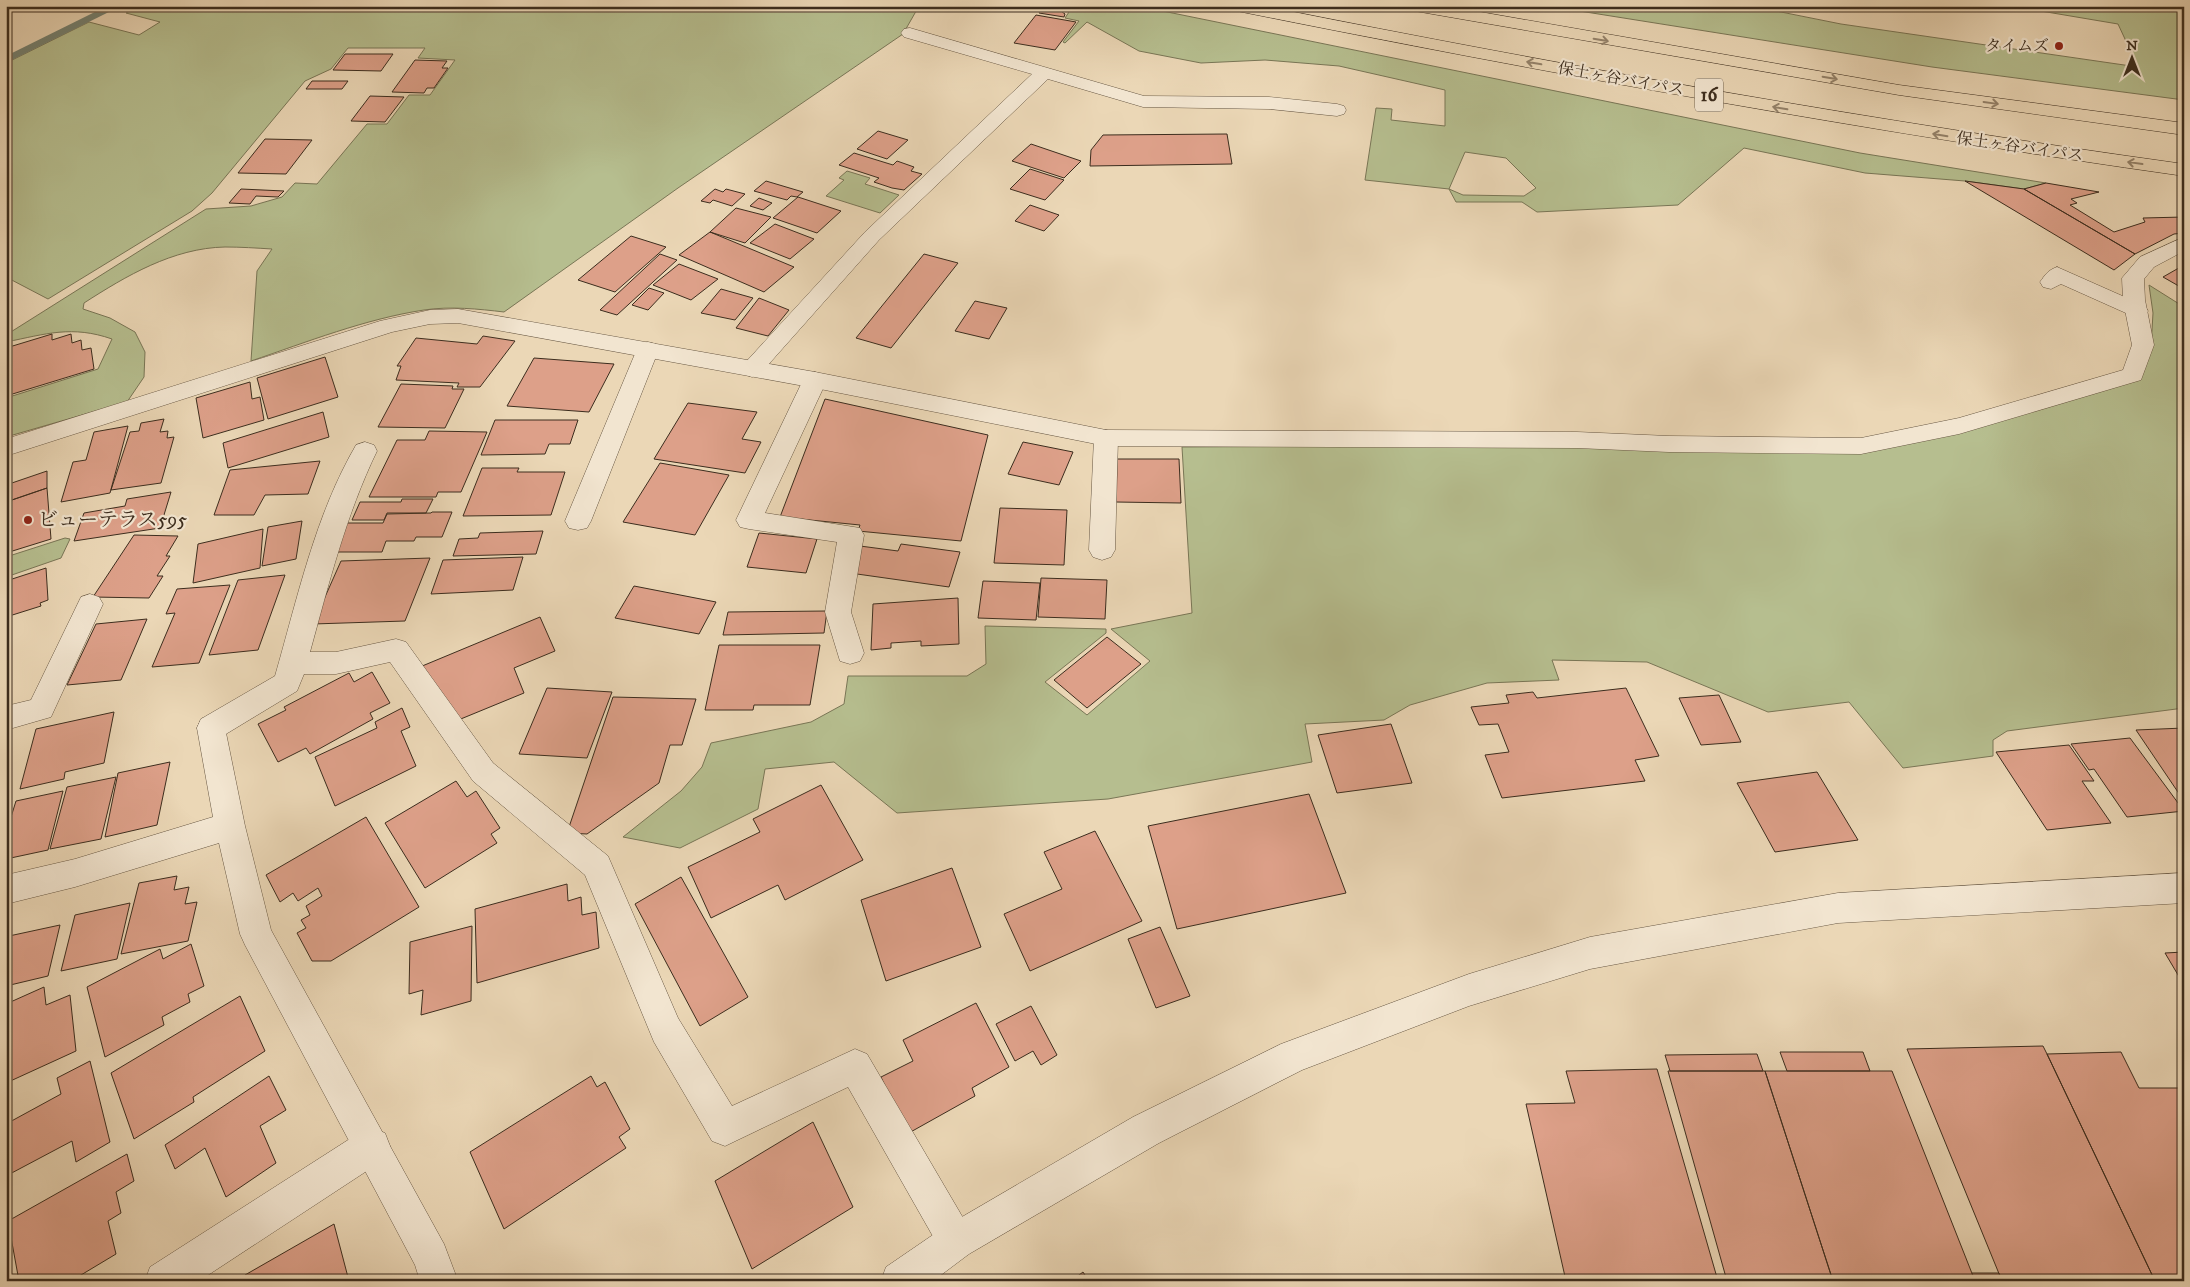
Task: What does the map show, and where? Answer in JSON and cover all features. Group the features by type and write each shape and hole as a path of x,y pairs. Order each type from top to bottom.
{"highway":[{"name":"保土ヶ谷バイパス","path":"1237,6 1418,42 1878,126 2184,170"},
{"name":"保土ヶ谷バイパス","path":"1415,6 1899,90 2184,129"}],"street":[{"path":"910,33 1143,101 1269,103 1337,110"},
{"path":"752,369 872,236 1045,72"},
{"path":"6,448 92,423 388,326 430,318 458,316 501,322 815,380 1106,438 1577,440 1669,444 1861,446 1959,426 2133,375 2143,345 2133,278 2147,262 2184,243"},
{"path":"2051,282 2057,274 2137,311"},
{"path":"578,521 648,349"},
{"path":"815,380 749,520 851,535 838,612 850,654"},
{"path":"1102,550 1106,438"},
{"path":"365,451 348,486 326,546 291,663 287,683 211,728 230,826 256,934 431,1257 438,1281"},
{"path":"6,718 41,709 90,604"},
{"path":"291,663 336,663 396,650 482,772 597,866 666,1030 724,1128 855,1066 956,1241"},
{"path":"6,890 75,873 230,826"},
{"path":"900,1281 956,1241 1146,1130 1292,1056 1469,990 1590,953 1838,908 2184,888"},
{"path":"164,1281 372,1146"}],"green space":[{"path":"139,6 919,6 903,34 678,188 504,312 444,308 402,314 336,332 251,361 257,271 272,249 225,247 187,252 151,265 116,283 84,303 83,309 110,318 135,332 145,352 144,377 127,402 6,437 6,398 98,369 112,339 84,332 59,332 6,342 6,335 206,209 251,206 282,197 295,183 317,184 367,124 387,124 409,95 430,95 455,60 418,58 425,48 348,48 331,69 305,81 212,193 192,211 48,299 6,277 6,63 89,22 139,35 160,22 126,13"},
{"path":"1059,6 1138,6 1860,153 2046,183 2024,189 1965,181 1865,173 1744,148 1678,205 1537,212 1522,202 1456,202 1449,189 1365,180 1376,108 1392,109 1391,120 1445,126 1445,90 1339,66 1265,60 1201,63 1139,51 1087,22 1065,43 1063,42 1079,21 1065,18 1069,12","holes":["1465,152 1506,158 1536,188 1524,196 1463,195 1449,189"]},
{"path":"1548,6 1751,6 1841,24 2138,67 2118,24 2011,6 2184,6 2184,100 1932,67"},
{"path":"847,171 870,178 865,184 899,195 880,213 826,196 844,180 839,178"},
{"path":"2149,285 2184,307 2184,708 2007,731 1993,740 1993,756 1903,768 1849,702 1768,712 1647,662 1552,660 1559,680 1487,683 1410,705 1384,720 1305,724 1312,762 1108,799 897,813 834,762 765,769 758,809 680,848 623,837 681,791 702,767 711,743 811,722 844,704 848,676 967,676 986,664 985,626 1106,629 1106,633 1045,682 1087,715 1150,661 1111,629 1192,613 1182,447 1576,445 1869,451 2136,379 2151,347 2153,313"},
{"path":"65,538 70,539 61,558 6,577 6,557"}],"building":[{"path":"1043,7 1058,9 1065,14 1064,17 1039,13"},
{"path":"1036,15 1076,22 1055,50 1014,43"},
{"path":"345,54 393,54 381,71 333,70"},
{"path":"415,60 447,61 442,68 448,68 434,88 427,88 424,93 392,92"},
{"path":"312,81 348,81 342,89 306,89"},
{"path":"370,96 404,97 385,122 351,121"},
{"path":"878,131 908,140 887,159 857,149"},
{"path":"1227,134 1232,164 1090,166 1091,150 1103,135"},
{"path":"265,139 312,140 286,174 238,173"},
{"path":"1031,144 1081,161 1064,178 1012,161"},
{"path":"854,153 893,165 897,161 914,167 911,171 922,174 904,190 892,188 874,182 879,178 839,165"},
{"path":"1030,169 1064,180 1045,200 1010,189"},
{"path":"766,181 803,192 797,197 791,196 787,200 754,191"},
{"path":"1965,181 2024,189 2135,254 2114,270"},
{"path":"2046,183 2099,192 2071,199 2077,203 2070,205 2114,232 2145,222 2143,218 2184,217 2184,233 2174,234 2135,254 2024,189"},
{"path":"241,189 284,191 278,197 256,196 250,204 229,203"},
{"path":"715,189 723,192 726,189 745,194 732,206 713,200 710,203 701,201"},
{"path":"798,197 841,211 817,233 773,218"},
{"path":"759,198 772,203 763,210 750,206"},
{"path":"1030,205 1059,215 1044,231 1015,221"},
{"path":"736,208 771,217 745,243 710,232"},
{"path":"775,224 814,239 790,259 750,243"},
{"path":"710,232 794,267 764,292 679,255"},
{"path":"631,236 666,247 615,292 578,280"},
{"path":"660,254 677,260 617,315 600,310"},
{"path":"924,254 958,263 891,348 856,338"},
{"path":"679,264 718,279 691,300 653,285"},
{"path":"2184,265 2184,289 2163,277"},
{"path":"649,288 664,293 648,310 632,305"},
{"path":"721,289 753,298 735,320 701,313"},
{"path":"759,298 789,310 768,336 736,328"},
{"path":"975,301 1007,308 989,339 955,331"},
{"path":"52,334 52,340 71,334 72,343 81,340 82,350 91,348 94,369 6,396 6,348"},
{"path":"483,336 515,341 480,387 457,387 459,383 396,380 401,366 397,366 416,338 477,344"},
{"path":"325,357 338,397 268,419 257,378"},
{"path":"534,358 614,364 589,412 507,406"},
{"path":"250,382 252,399 260,397 264,420 203,438 196,398"},
{"path":"401,384 453,386 452,389 464,389 445,428 378,427"},
{"path":"825,399 988,435 961,541 858,531 860,525 780,517"},
{"path":"688,403 757,412 742,439 761,442 745,473 654,459"},
{"path":"323,412 329,437 228,468 223,443"},
{"path":"164,419 160,432 168,431 167,438 174,437 161,483 111,490 130,432 139,431 141,423"},
{"path":"495,420 578,420 570,444 549,444 545,454 481,455"},
{"path":"128,426 110,493 61,502 73,462 86,460 94,432"},
{"path":"429,431 487,432 461,492 438,492 436,497 369,497 397,440 425,440"},
{"path":"1023,442 1073,452 1059,485 1008,474"},
{"path":"1117,459 1179,459 1181,503 1116,502"},
{"path":"320,461 308,494 265,495 254,515 214,515 230,470"},
{"path":"660,463 729,475 695,535 623,522"},
{"path":"482,468 519,468 517,472 565,472 551,515 463,516"},
{"path":"47,471 47,488 6,502 6,485"},
{"name":"ビューテラス595","path":"47,488 51,539 6,553 6,502"},
{"path":"171,492 160,528 74,541 84,513 125,506 127,499"},
{"path":"402,499 433,499 426,513 387,513 384,520 352,520 360,502 401,502"},
{"path":"1000,508 1067,510 1064,565 994,563"},
{"path":"452,512 442,537 416,537 414,541 386,541 382,552 332,552 347,523 383,523 387,514"},
{"path":"302,521 296,559 262,566 268,527"},
{"path":"263,529 260,568 193,583 198,544"},
{"path":"543,531 536,554 453,556 459,539 478,538 480,533"},
{"path":"759,533 817,539 806,573 747,567"},
{"path":"134,535 178,536 166,556 170,556 157,576 163,576 149,598 93,597"},
{"path":"901,544 960,552 949,587 850,573 860,546 898,551"},
{"path":"523,557 513,590 431,594 443,560"},
{"path":"430,558 405,621 313,624 341,561"},
{"path":"46,568 48,600 40,603 41,606 6,617 6,581"},
{"path":"285,575 258,650 209,655 238,580"},
{"path":"1041,578 1107,580 1105,619 1038,617"},
{"path":"983,581 1040,583 1036,620 978,618"},
{"path":"230,585 199,663 152,667 175,613 166,614 177,589"},
{"path":"634,586 716,602 699,634 615,618"},
{"path":"958,598 959,644 921,646 921,641 891,643 891,648 871,650 873,604"},
{"path":"827,611 824,633 723,635 728,612"},
{"path":"540,617 555,651 514,668 524,693 451,723 415,669"},
{"path":"147,619 121,680 67,685 96,624"},
{"path":"1107,637 1141,664 1087,708 1054,680"},
{"path":"719,645 820,645 810,705 754,705 753,710 705,710"},
{"path":"372,672 390,703 370,713 373,719 310,754 306,748 278,762 258,724 286,710 284,707 349,673 354,682"},
{"path":"547,688 612,692 587,758 519,754"},
{"path":"1626,688 1659,756 1635,760 1645,781 1502,798 1485,755 1509,752 1498,724 1479,725 1471,707 1509,703 1506,695 1533,692 1537,698"},
{"path":"1719,695 1741,742 1701,745 1679,698"},
{"path":"613,697 696,699 682,745 670,745 659,783 587,834 567,833"},
{"path":"402,708 410,727 401,731 416,766 335,806 315,757 377,728 375,722"},
{"path":"114,712 104,763 65,772 64,779 20,789 36,729"},
{"path":"1391,724 1412,783 1337,793 1318,735"},
{"path":"2184,728 2184,801 2136,730"},
{"path":"2130,738 2184,811 2127,817 2094,769 2089,770 2071,744"},
{"path":"2069,745 2094,781 2082,781 2111,823 2047,830 1996,752"},
{"path":"170,762 157,825 105,837 118,773"},
{"path":"1817,772 1858,840 1775,852 1737,783"},
{"path":"116,777 101,839 50,849 67,787"},
{"path":"456,781 467,797 476,791 500,828 491,834 497,843 425,888 385,823"},
{"path":"821,785 863,860 785,900 778,885 711,918 688,867 760,832 753,819"},
{"path":"63,791 48,850 6,859 6,833 16,801"},
{"path":"1309,794 1346,893 1177,929 1148,826"},
{"path":"366,817 419,907 331,961 312,961 297,933 306,928 301,920 310,915 306,906 322,896 318,888 298,901 293,893 280,902 266,875"},
{"path":"1095,831 1142,921 1030,971 1004,914 1062,889 1044,852"},
{"path":"952,868 981,947 886,981 861,900"},
{"path":"177,876 174,890 189,887 185,904 197,902 188,941 121,954 139,883"},
{"path":"681,877 748,997 700,1026 635,904"},
{"path":"567,884 568,901 581,897 582,915 596,912 599,948 477,983 475,909"},
{"path":"130,903 117,959 61,971 75,915"},
{"path":"60,925 48,976 6,986 6,949 9,936"},
{"path":"472,926 471,1001 421,1015 423,990 409,994 410,942"},
{"path":"1160,927 1190,996 1156,1008 1128,939"},
{"path":"191,944 204,986 188,994 190,1002 162,1017 164,1025 105,1057 87,987 160,949 163,959"},
{"path":"2184,952 2184,985 2165,953"},
{"path":"44,987 46,1005 70,995 76,1051 6,1083 6,1004"},
{"path":"240,996 265,1051 193,1097 194,1102 134,1139 111,1073"},
{"path":"976,1003 1009,1067 972,1088 975,1096 907,1134 881,1077 913,1061 903,1040"},
{"path":"1031,1006 1057,1055 1041,1065 1033,1051 1015,1061 996,1024"},
{"path":"2043,1046 2155,1281 2002,1281 1907,1049"},
{"path":"1780,1052 1863,1052 1870,1071 1787,1071"},
{"path":"2121,1052 2139,1088 2184,1088 2184,1281 2155,1281 2047,1054"},
{"path":"1757,1054 1763,1071 1670,1071 1665,1055"},
{"path":"90,1061 110,1142 76,1162 72,1141 6,1176 6,1124 61,1094 57,1078"},
{"path":"1657,1069 1718,1281 1566,1281 1526,1104 1575,1103 1566,1071"},
{"path":"1668,1071 1765,1071 1833,1281 1727,1281"},
{"path":"1765,1071 1892,1071 1975,1281 1833,1281"},
{"path":"269,1076 286,1110 260,1126 276,1163 226,1197 205,1148 175,1169 165,1145"},
{"path":"591,1076 597,1087 605,1082 630,1129 619,1137 626,1148 504,1229 470,1152"},
{"path":"813,1122 853,1207 752,1269 715,1181"},
{"path":"127,1154 134,1181 116,1192 121,1213 108,1221 116,1254 71,1281 19,1281 8,1221"},
{"path":"334,1224 349,1281 246,1281 245,1275"},
{"path":"1083,1272 1089,1281 1071,1281"},
{"path":"1972,1273 1999,1273 2002,1281 1975,1281"}],"waterway":[{"path":"6,60 116,6"}],"place":[{"name":"タイムズ","path":"2059,46"},
{"name":"ビューテラス595","path":"28,520"}]}
